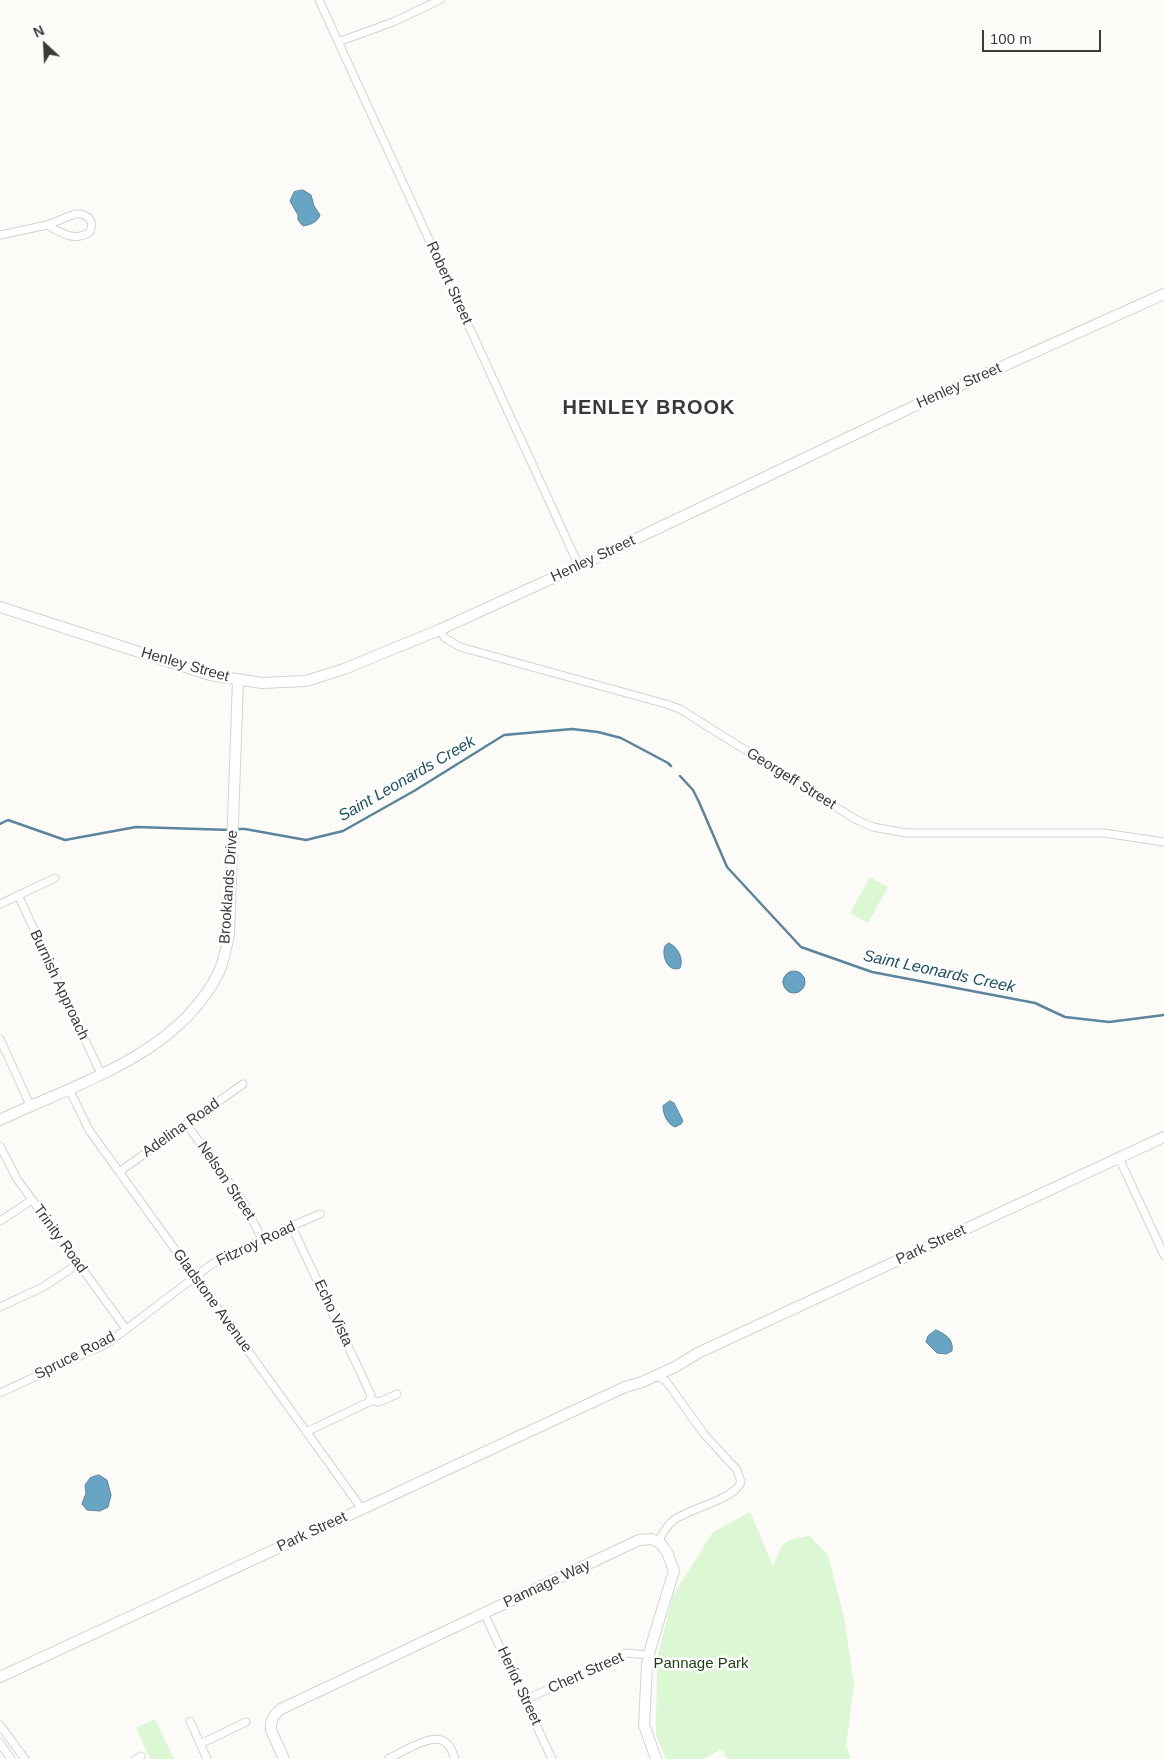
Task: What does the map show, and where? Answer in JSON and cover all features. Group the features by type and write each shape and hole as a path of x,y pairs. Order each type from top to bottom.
{"street":[{"name":"Robert Street","path":"318,0 578,566"},
{"path":"338,42 393,22 440,0"},
{"path":"0,235 46,225 75,214 82,214 92,224 90,232 83,237 75,238 46,225"},
{"name":"Henley Street","path":"0,607 210,675 262,683 306,681 344,669 439,630 910,408 1164,294"},
{"name":"Georgeff Street","path":"439,630 445,638 460,647 666,704 680,710 696,718 855,819 873,827 906,833 1104,833 1164,842"},
{"name":"Brooklands Drive","path":"0,1120 30,1105 70,1089 143,1052 185,1020 205,996 220,970 229,935 238,680"},
{"path":"0,904 55,878"},
{"name":"Burnish Approach","path":"18,896 101,1074"},
{"path":"0,1039 30,1105"},
{"name":"Adelina Road","path":"119,1172 244,1084"},
{"name":"Gladstone Avenue","path":"70,1089 89,1130 362,1509"},
{"name":"Nelson Street","path":"187,1125 244,1203 262,1240"},
{"name":"Park Street","path":"625,1387 658,1368 698,1353 1164,1138"},
{"name":"Trinity Road","path":"0,1146 10,1168 32,1200 126,1329"},
{"path":"1119,1158 1164,1255"},
{"path":"0,1221 32,1200"},
{"name":"Fitzroy Road","path":"195,1277 212,1264 320,1214"},
{"name":"Echo Vista","path":"292,1227 371,1395 370,1400"},
{"path":"0,1307 43,1287 78,1264"},
{"name":"Spruce Road","path":"0,1393 101,1346 195,1277"},
{"name":"Park Street","path":"0,1677 625,1387 675,1367 698,1353"},
{"path":"654,1376 666,1381 704,1434 737,1470 741,1482 737,1489 674,1520 658,1542 668,1552 674,1571 648,1655 644,1725 656,1759"},
{"path":"306,1432 370,1400 379,1402 397,1394"},
{"name":"Pannage Way","path":"284,1759 270,1726 274,1716 281,1709 639,1540 652,1539 658,1542"},
{"name":"Heriot Street","path":"484,1614 552,1759"},
{"name":"Chert Street","path":"525,1700 626,1653 648,1655"},
{"path":"190,1721 207,1759"},
{"path":"200,1744 246,1722"},
{"path":"0,1725 25,1759"},
{"path":"388,1759 427,1740 434,1739 446,1742 455,1759"},
{"path":"0,1743 11,1759"}],"green space":[{"path":"870,877 888,887 868,923 850,913"},
{"name":"Pannage Park","path":"750,1512 773,1566 779,1551 785,1543 801,1537 810,1536 828,1555 844,1617 854,1684 846,1746 851,1759 727,1759 722,1749 703,1759 666,1759 656,1735 657,1659 673,1595 713,1532"},
{"path":"155,1719 174,1759 150,1759 136,1728"}],"water":[{"path":"303,190 311,195 314,206 320,215 313,223 303,226 298,220 298,215 290,201 294,192"},
{"path":"669,943 675,947 679,954 680,968 672,968 666,963 664,950 665,946"},
{"path":"794,971 802,974 805,982 802,990 794,993 786,990 783,982 786,974"},
{"path":"670,1101 674,1103 683,1121 675,1127 668,1121 664,1112 663,1106"},
{"path":"936,1330 946,1335 950,1340 952,1351 946,1354 937,1353 926,1342 928,1336"},
{"path":"99,1475 107,1480 111,1495 108,1507 100,1511 87,1510 82,1504 86,1493 85,1485 90,1478"}],"waterway":[{"name":"Saint Leonards Creek","path":"236,829 306,840 343,831 414,791 504,735 572,729 598,732 621,738 671,766"},
{"name":"Saint Leonards Creek","path":"680,776 693,790 727,867 801,947 872,972 1035,1003 1065,1017 1109,1022 1164,1015"},
{"name":"Saint Leonards Creek","path":"0,824 8,820 65,840 136,827 231,830"}],"district":[{"name":"HENLEY BROOK","path":"649,408"}]}
